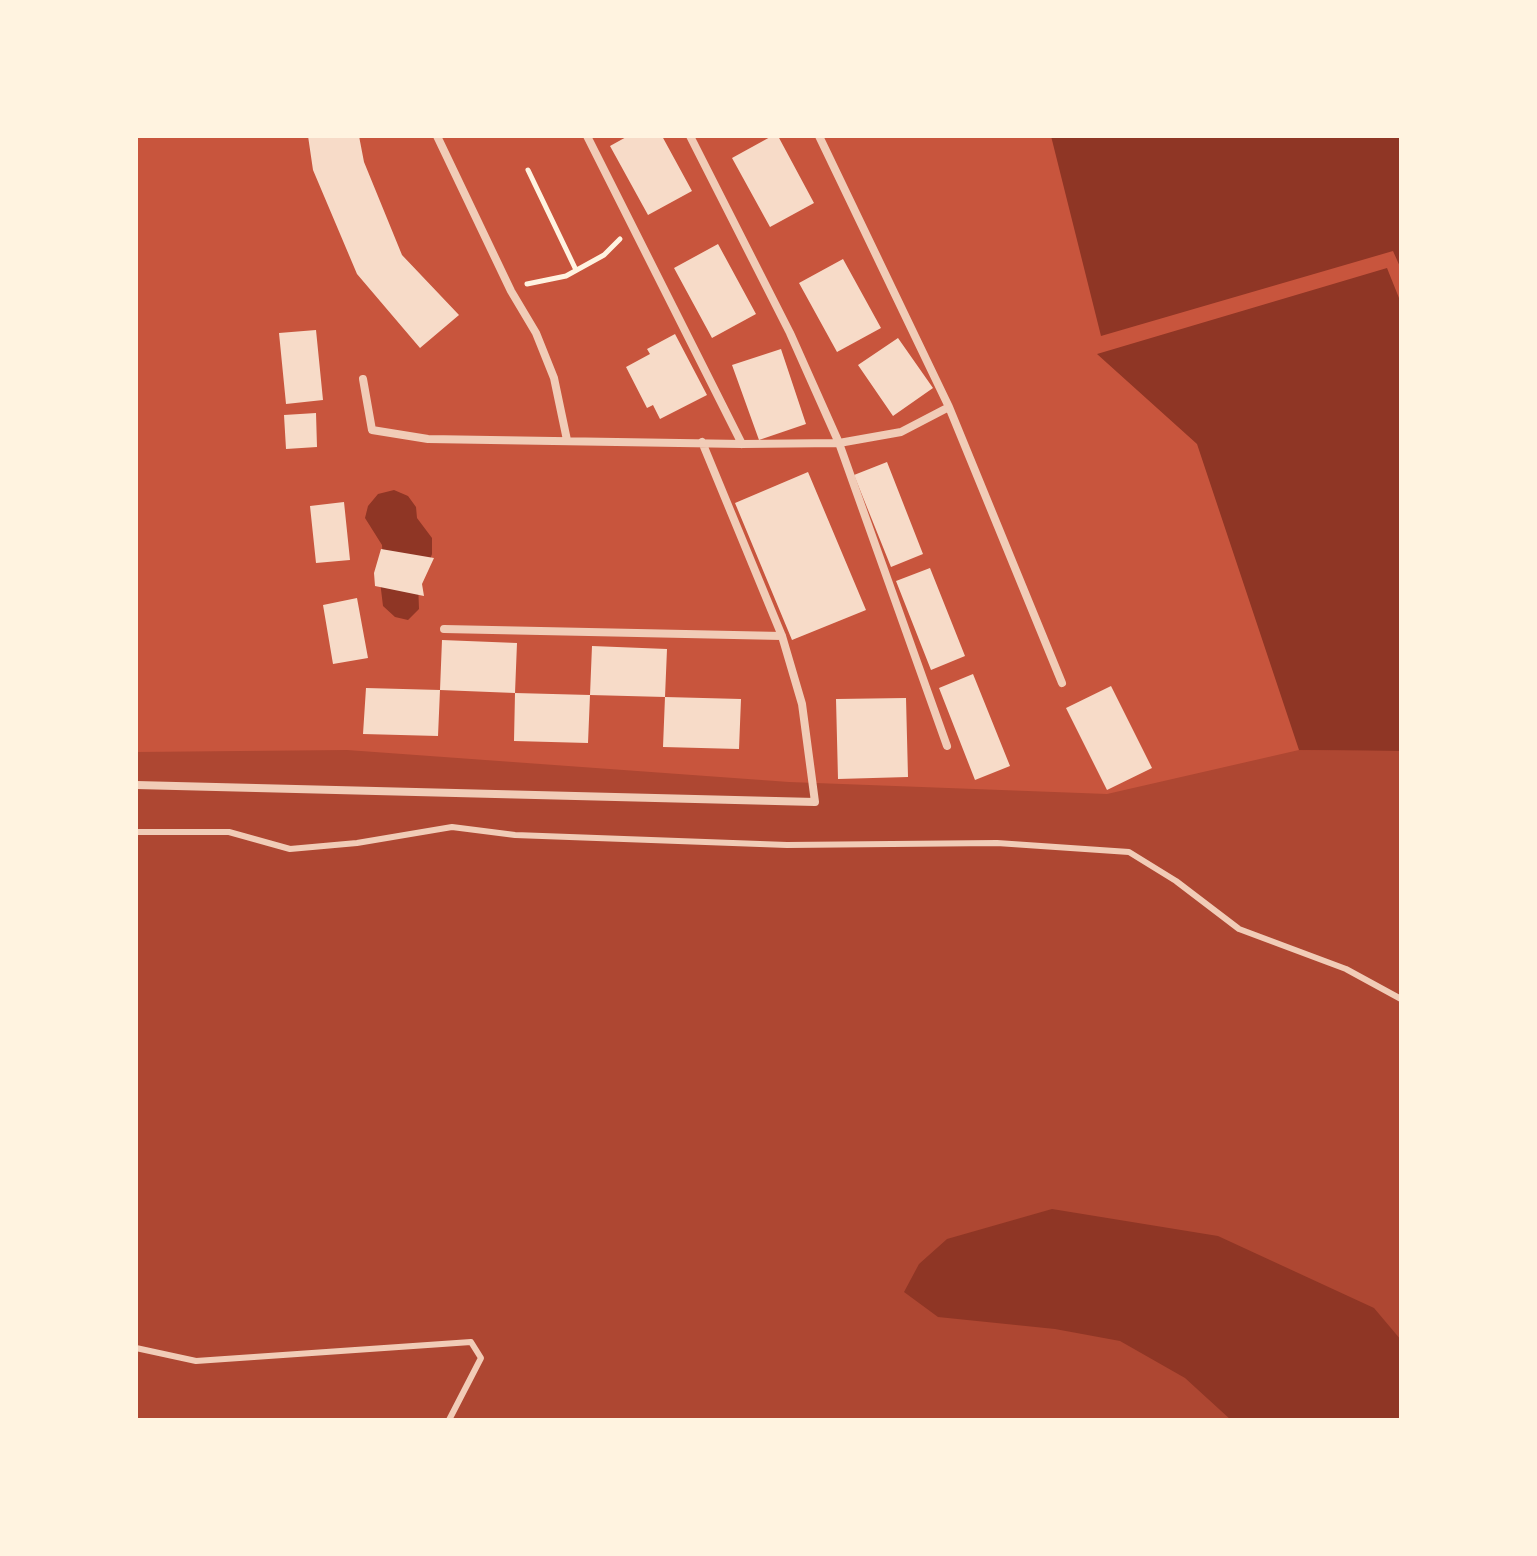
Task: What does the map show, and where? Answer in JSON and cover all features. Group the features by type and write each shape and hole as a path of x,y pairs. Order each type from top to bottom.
{"street":[{"path":"437,136 499,267 542,348 554,378 567,440"},
{"path":"587,136 742,444"},
{"path":"690,136 790,333 839,443 947,746"},
{"path":"819,136 949,407 1062,683"},
{"path":"363,379 372,430 428,439 839,443 901,432 949,407"},
{"path":"136,785 815,802 802,704 782,636 702,442"},
{"path":"444,629 782,636"}],"lane":[{"path":"136,832 229,832 290,849 357,843 452,827 515,835 787,845 997,843 1129,852 1176,881 1239,929 1346,969 1401,999"},
{"path":"136,1348 196,1361 471,1342 481,1358 449,1420"}],"path":[{"path":"528,170 576,270"},
{"path":"499,267 527,285 566,276 604,255 634,225"}],"shaded area":[{"path":"1051,136 1401,136 1401,269 1393,251 1101,336"},
{"path":"1387,268 1401,303 1401,751 1299,750 1197,444 1097,354"},
{"path":"394,490 408,496 416,507 417,518 432,538 432,554 418,582 419,609 408,620 395,617 383,606 379,573 383,561 382,545 365,518 368,506 378,494"},
{"path":"347,750 789,782 1107,794 1299,750 1401,751 1401,1420 136,1420 136,752"},
{"path":"1052,1209 1218,1236 1374,1308 1401,1340 1401,1420 1231,1420 1185,1378 1120,1341 1055,1329 938,1317 904,1292 919,1264 947,1239"}],"building":[{"path":"308,136 359,136 364,162 402,255 459,315 420,348 357,274 313,170"},
{"path":"628,136 662,136 692,191 648,215 610,146"},
{"path":"772,136 778,136 814,203 770,227 732,158"},
{"path":"718,244 756,314 712,338 674,268"},
{"path":"843,259 881,328 837,352 799,283"},
{"path":"316,330 323,400 286,404 279,333"},
{"path":"675,334 707,395 660,419 653,405 647,408 626,367 650,354 647,349"},
{"path":"898,338 933,388 893,416 858,365"},
{"path":"781,349 806,424 759,440 732,365"},
{"path":"316,413 317,447 286,449 284,415"},
{"path":"887,462 923,554 891,567 854,475"},
{"path":"808,472 866,610 792,640 735,503"},
{"path":"344,502 350,560 316,563 310,506"},
{"path":"381,549 434,558 422,584 424,596 375,586 374,573"},
{"path":"930,568 965,656 931,670 896,581"},
{"path":"357,598 368,658 333,664 323,605"},
{"path":"442,640 517,643 515,693 440,690"},
{"path":"592,646 667,649 665,697 590,695"},
{"path":"973,674 1010,766 975,780 939,688"},
{"path":"1111,686 1152,768 1107,790 1066,708"},
{"path":"366,688 440,690 438,736 363,734"},
{"path":"515,693 590,695 588,743 514,741"},
{"path":"665,697 741,699 739,749 663,747"},
{"path":"906,698 908,777 838,779 836,699"}]}
